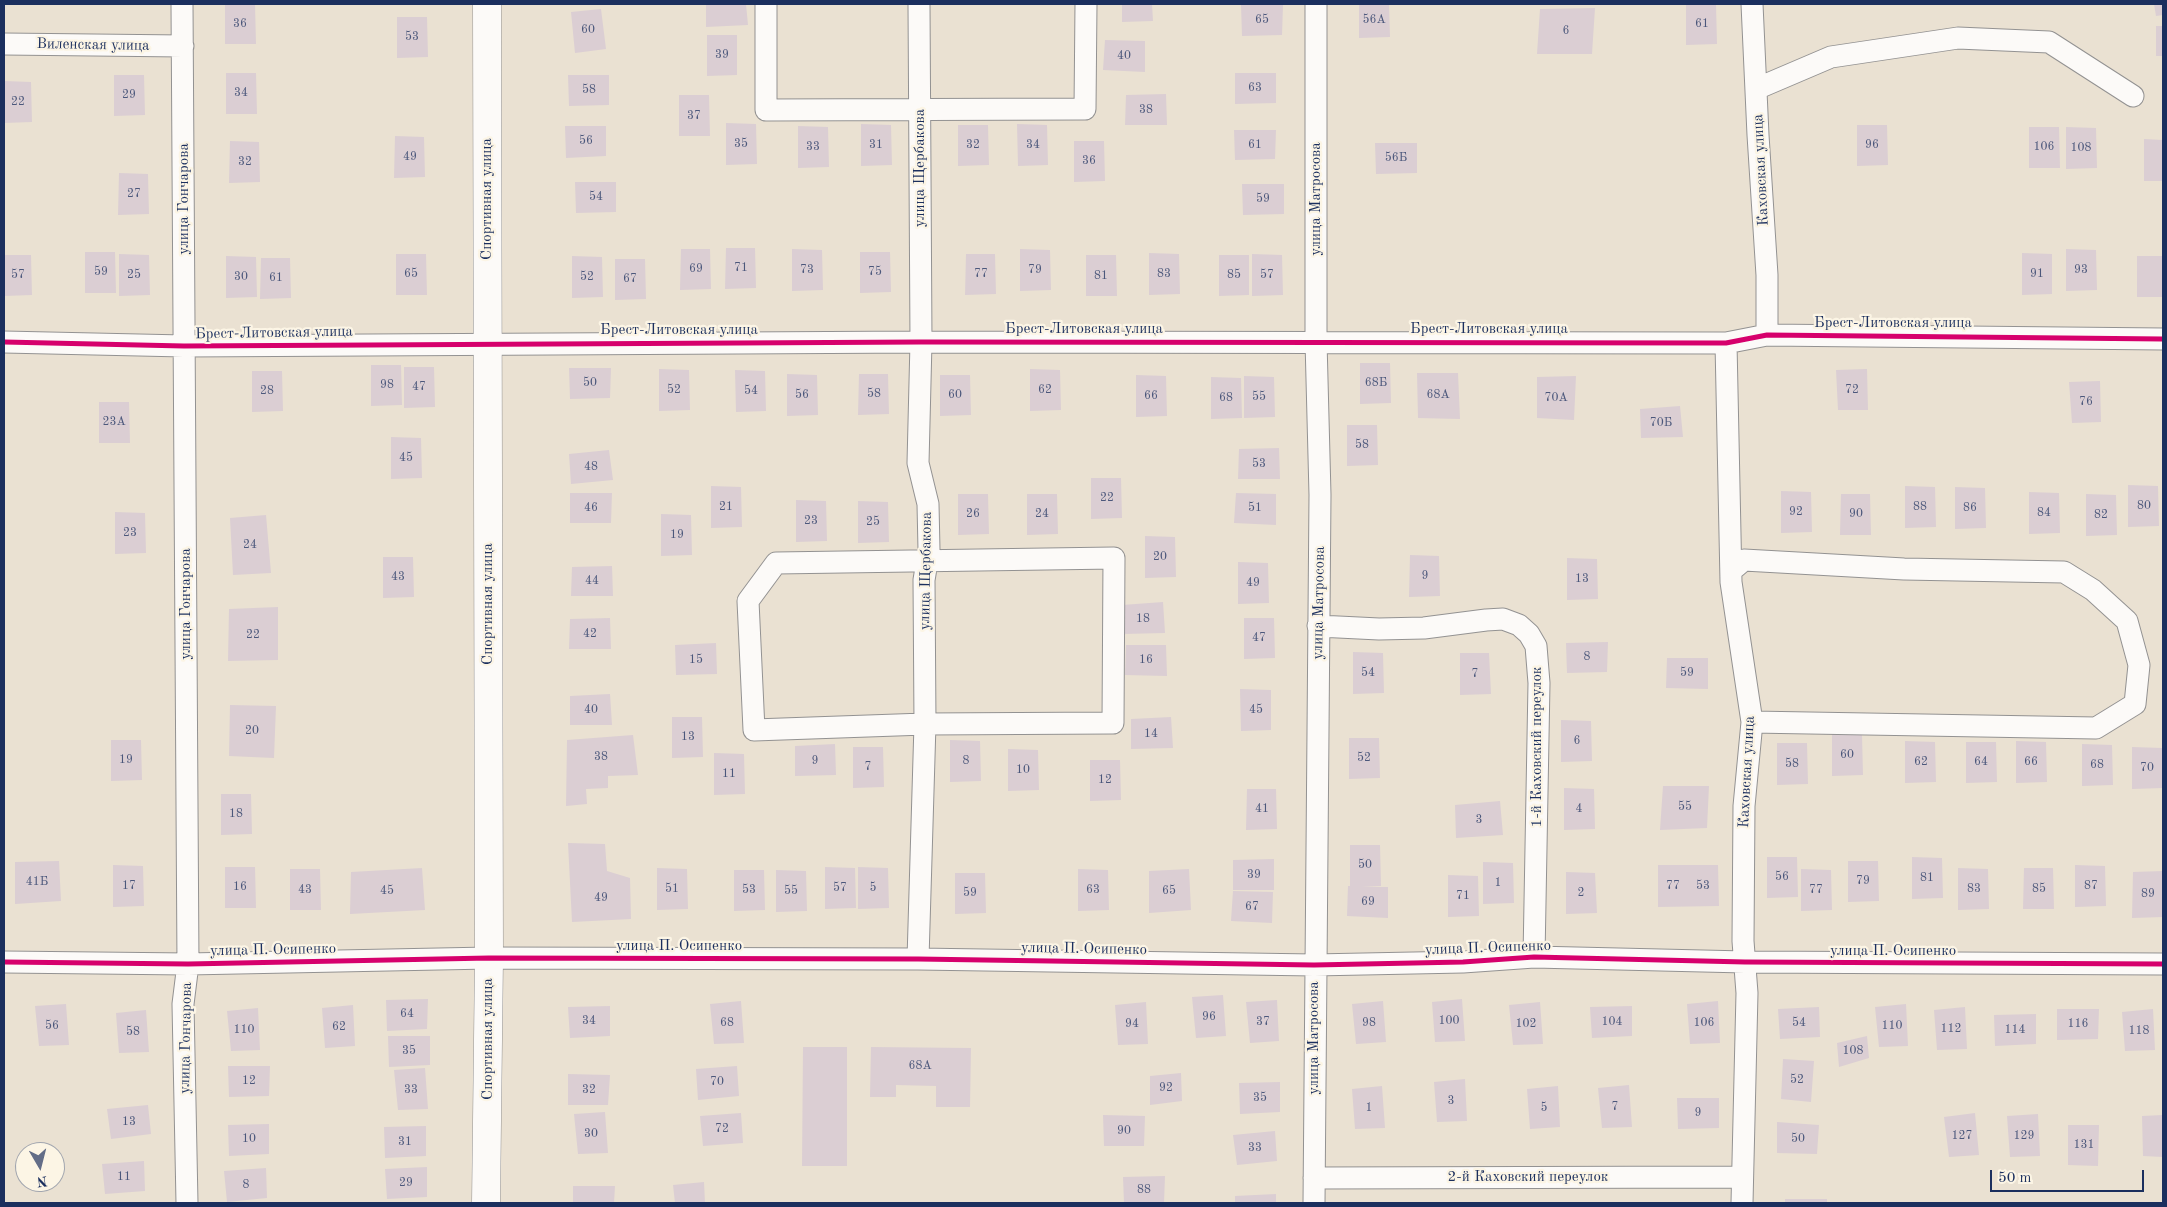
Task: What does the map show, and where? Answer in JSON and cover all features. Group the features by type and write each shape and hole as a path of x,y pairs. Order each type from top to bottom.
{"street":[{"name":"улица Гончарова","path":"182,4 188,964 183,1004 187,1203"},
{"name":"Спортивная улица","path":"486,1203 489,958 487,4"},
{"path":"766,4 766,110 919,108 1085,109 1086,4"},
{"name":"улица Щербакова","path":"918,959 925,724 924,580 930,550 928,504 918,463 921,342 919,4"},
{"name":"улица Матросова","path":"1314,1203 1314,965 1320,495 1316,341 1316,4"},
{"name":"Каховская улица","path":"1752,4 1767,275 1767,336"},
{"path":"1756,89 1831,57 1958,38 2049,42 2134,96"},
{"name":"Виленская улица","path":"4,44 183,46"},
{"name":"Брест-Литовская улица","path":"4,342 184,346 921,342 1726,342 1767,336 2163,339"},
{"name":"Каховская улица","path":"1726,342 1731,571 1752,722 1744,806 1744,941 1747,993 1742,1203"},
{"path":"1114,558 1113,723 925,724 754,730 748,601 776,563 1114,558"},
{"path":"1731,571 1744,560 1904,569 2064,572 2093,590 2127,621 2139,665 2135,704 2096,728 1752,722"},
{"name":"1-й Каховский переулок","path":"1318,626 1379,629 1424,628 1503,619 1519,625 1529,634 1536,646 1539,683 1534,957"},
{"name":"улица П. Осипенко","path":"4,962 188,964 489,958 918,959 1314,965 1463,962 1534,957 1745,962 2163,964"},
{"name":"2-й Каховский переулок","path":"1314,1178 1742,1177"}],"building":[{"path":"225,4 255,4 256,44 225,44"},
{"path":"706,4 746,4 748,25 706,27"},
{"path":"1122,4 1152,4 1153,21 1122,22"},
{"path":"1359,4 1389,4 1390,37 1359,38"},
{"path":"1686,4 1716,4 1717,44 1686,45"},
{"path":"2154,4 2163,4 2163,15 2156,16"},
{"path":"1241,5 1283,5 1282,35 1242,36"},
{"path":"1595,8 1592,54 1537,54 1540,9"},
{"path":"601,9 606,49 575,53 571,12"},
{"path":"397,17 427,17 428,57 397,58"},
{"path":"2156,26 2163,26 2163,56 2156,56"},
{"path":"707,35 737,35 737,75 707,76"},
{"path":"1105,40 1145,41 1145,72 1103,70"},
{"path":"226,73 256,73 257,114 226,114"},
{"path":"1235,73 1276,73 1276,103 1235,104"},
{"path":"114,75 144,75 145,115 114,116"},
{"path":"568,75 609,75 609,105 569,106"},
{"path":"4,81 31,82 32,122 4,123"},
{"path":"1166,94 1167,125 1125,125 1126,95"},
{"path":"679,95 709,95 710,136 679,136"},
{"path":"726,123 756,124 757,164 726,165"},
{"path":"861,124 891,125 892,165 861,166"},
{"path":"1017,124 1047,125 1048,165 1018,166"},
{"path":"958,125 988,125 989,165 958,166"},
{"path":"1857,125 1887,125 1888,165 1857,166"},
{"path":"565,126 606,126 606,156 566,158"},
{"path":"798,126 828,127 829,167 798,168"},
{"path":"2029,127 2059,127 2060,168 2029,168"},
{"path":"2066,127 2096,128 2097,168 2066,169"},
{"path":"1234,130 1276,130 1275,159 1235,160"},
{"path":"395,136 424,137 425,177 394,178"},
{"path":"2144,139 2163,140 2163,181 2144,181"},
{"path":"230,141 259,142 260,182 229,183"},
{"path":"1074,141 1104,141 1105,181 1074,182"},
{"path":"1375,143 1417,143 1417,173 1376,174"},
{"path":"119,173 148,174 149,214 118,215"},
{"path":"575,182 616,182 616,212 576,213"},
{"path":"1242,184 1284,184 1284,214 1243,215"},
{"path":"726,248 755,248 756,288 725,289"},
{"path":"681,249 710,249 711,289 680,290"},
{"path":"792,249 822,250 823,290 792,291"},
{"path":"1020,249 1050,250 1051,290 1020,291"},
{"path":"2066,249 2096,250 2097,290 2066,291"},
{"path":"85,252 115,252 116,293 85,293"},
{"path":"860,252 890,252 891,292 860,293"},
{"path":"1149,253 1179,254 1180,294 1149,295"},
{"path":"2022,253 2052,254 2052,294 2022,295"},
{"path":"119,254 149,255 150,295 119,296"},
{"path":"396,254 426,254 427,295 396,295"},
{"path":"966,254 995,254 996,294 965,295"},
{"path":"1252,254 1282,255 1283,295 1252,296"},
{"path":"4,255 31,255 32,295 4,296"},
{"path":"1086,255 1116,255 1117,296 1086,296"},
{"path":"1219,255 1249,255 1249,295 1219,296"},
{"path":"226,256 256,257 257,297 226,298"},
{"path":"572,256 602,257 603,297 572,298"},
{"path":"2137,256 2163,256 2163,297 2137,297"},
{"path":"261,258 290,258 291,298 260,299"},
{"path":"615,259 645,259 646,299 615,300"},
{"path":"1360,363 1390,363 1391,403 1360,404"},
{"path":"371,365 401,365 402,405 371,406"},
{"path":"404,367 434,367 435,407 404,408"},
{"path":"569,368 611,368 610,398 570,399"},
{"path":"659,369 689,370 690,410 659,411"},
{"path":"1030,369 1060,370 1061,410 1030,411"},
{"path":"1867,369 1868,410 1838,410 1836,370"},
{"path":"735,370 765,371 766,411 736,412"},
{"path":"252,371 282,371 283,411 252,412"},
{"path":"1417,373 1458,373 1460,419 1418,418"},
{"path":"787,374 817,375 818,415 787,416"},
{"path":"859,374 888,374 889,414 858,415"},
{"path":"940,375 970,375 971,415 940,416"},
{"path":"1136,375 1166,376 1167,416 1136,417"},
{"path":"1244,376 1274,377 1275,417 1244,418"},
{"path":"1576,376 1574,420 1537,418 1537,377"},
{"path":"1211,377 1241,378 1242,418 1211,419"},
{"path":"2100,381 2101,422 2072,423 2069,382"},
{"path":"99,402 129,402 130,443 99,443"},
{"path":"1680,406 1683,437 1641,438 1640,409"},
{"path":"1347,425 1377,425 1378,465 1347,466"},
{"path":"391,437 421,438 422,478 391,479"},
{"path":"1279,448 1280,479 1238,479 1239,449"},
{"path":"609,450 613,480 571,484 569,454"},
{"path":"1091,478 1121,478 1122,518 1091,519"},
{"path":"2128,485 2158,486 2159,526 2128,527"},
{"path":"711,486 741,487 742,527 711,528"},
{"path":"1905,486 1935,487 1936,527 1905,528"},
{"path":"1955,487 1985,488 1986,528 1955,529"},
{"path":"1781,491 1811,492 1812,532 1781,533"},
{"path":"2029,492 2059,493 2060,533 2029,534"},
{"path":"570,493 612,493 611,523 570,523"},
{"path":"1236,493 1276,494 1276,525 1234,523"},
{"path":"958,494 988,494 989,534 958,535"},
{"path":"1027,494 1057,494 1058,534 1027,535"},
{"path":"1841,494 1870,494 1871,535 1840,535"},
{"path":"2086,494 2116,495 2117,535 2086,536"},
{"path":"796,500 826,501 827,541 796,542"},
{"path":"858,501 888,502 889,542 858,543"},
{"path":"115,512 145,513 146,553 115,554"},
{"path":"661,514 691,515 692,555 661,556"},
{"path":"266,515 271,573 233,575 230,518"},
{"path":"1145,536 1175,537 1176,577 1145,578"},
{"path":"1410,555 1439,556 1440,596 1409,597"},
{"path":"383,557 413,557 414,597 383,598"},
{"path":"1567,558 1597,559 1598,599 1567,600"},
{"path":"1238,562 1268,563 1269,603 1238,604"},
{"path":"612,566 613,596 571,596 572,567"},
{"path":"1163,602 1165,633 1123,634 1122,605"},
{"path":"278,607 278,660 228,661 229,609"},
{"path":"610,618 611,649 569,649 570,619"},
{"path":"1244,618 1274,618 1275,658 1244,659"},
{"path":"1608,642 1607,672 1567,673 1566,643"},
{"path":"716,643 717,674 676,675 675,645"},
{"path":"1126,645 1166,645 1167,676 1125,675"},
{"path":"1353,652 1383,653 1384,693 1353,694"},
{"path":"1460,653 1489,653 1491,694 1460,695"},
{"path":"1667,658 1708,658 1708,689 1666,688"},
{"path":"1240,689 1271,690 1271,730 1241,731"},
{"path":"610,694 612,725 570,725 570,696"},
{"path":"230,705 276,706 274,758 229,756"},
{"path":"672,717 702,717 703,757 672,758"},
{"path":"1171,717 1173,748 1131,749 1131,719"},
{"path":"1561,720 1591,721 1592,761 1561,762"},
{"path":"1832,734 1862,735 1863,775 1832,776"},
{"path":"633,735 638,775 608,776 608,788 586,789 587,804 566,806 567,740"},
{"path":"1349,738 1379,738 1380,778 1349,779"},
{"path":"111,740 141,740 142,780 111,781"},
{"path":"950,740 980,741 981,781 950,782"},
{"path":"1905,741 1935,742 1936,782 1905,783"},
{"path":"2016,741 2046,742 2047,782 2016,783"},
{"path":"1966,742 1996,742 1997,782 1966,783"},
{"path":"1777,743 1807,743 1808,784 1777,785"},
{"path":"835,744 836,775 795,776 795,746"},
{"path":"2082,744 2112,745 2113,785 2082,786"},
{"path":"853,747 883,747 884,787 853,788"},
{"path":"2132,747 2162,748 2163,788 2132,789"},
{"path":"1008,749 1038,750 1039,790 1008,791"},
{"path":"714,753 744,754 745,794 714,795"},
{"path":"1090,760 1120,760 1121,800 1090,801"},
{"path":"1663,786 1709,786 1707,828 1660,830"},
{"path":"1564,788 1594,789 1595,829 1564,830"},
{"path":"1247,789 1276,789 1277,829 1246,830"},
{"path":"221,794 251,794 252,834 221,835"},
{"path":"1500,801 1503,835 1456,838 1455,805"},
{"path":"568,843 605,844 607,871 630,878 631,919 572,922"},
{"path":"1350,845 1380,845 1381,886 1362,887 1388,887 1388,918 1347,916 1348,886 1350,886"},
{"path":"1767,857 1797,857 1798,897 1767,898"},
{"path":"1912,857 1942,858 1943,898 1912,899"},
{"path":"1274,859 1274,890 1233,890 1233,860"},
{"path":"59,861 61,901 15,904 15,862"},
{"path":"1848,861 1878,861 1879,901 1848,902"},
{"path":"1483,862 1513,863 1514,903 1483,904"},
{"path":"113,865 143,866 144,906 113,907"},
{"path":"1658,865 1718,865 1719,906 1658,907"},
{"path":"2075,865 2105,866 2106,906 2075,907"},
{"path":"225,867 255,867 256,908 225,908"},
{"path":"825,867 855,868 856,908 825,909"},
{"path":"858,867 888,868 889,908 858,909"},
{"path":"422,868 425,910 350,914 351,872"},
{"path":"657,868 687,869 688,909 657,910"},
{"path":"1958,868 1988,869 1989,909 1958,910"},
{"path":"2024,868 2053,868 2054,909 2023,909"},
{"path":"290,869 320,869 321,910 290,910"},
{"path":"1078,869 1108,870 1109,910 1078,911"},
{"path":"1189,869 1191,910 1149,913 1149,871"},
{"path":"1801,869 1831,870 1832,910 1801,911"},
{"path":"734,870 764,870 765,910 734,911"},
{"path":"776,870 806,871 807,911 776,912"},
{"path":"2163,871 2163,917 2132,918 2133,872"},
{"path":"1566,872 1595,873 1597,913 1566,914"},
{"path":"955,873 985,873 986,913 955,914"},
{"path":"1448,875 1478,876 1479,916 1448,917"},
{"path":"1233,891 1273,892 1272,923 1231,921"},
{"path":"1223,995 1226,1036 1196,1038 1192,997"},
{"path":"428,999 427,1029 387,1031 386,1000"},
{"path":"1462,999 1465,1041 1435,1042 1432,1002"},
{"path":"1277,1000 1279,1041 1250,1043 1246,1002"},
{"path":"741,1001 744,1043 714,1044 710,1004"},
{"path":"1383,1001 1386,1042 1356,1044 1352,1004"},
{"path":"1718,1001 1720,1043 1690,1044 1687,1004"},
{"path":"1146,1002 1148,1044 1118,1045 1115,1005"},
{"path":"1540,1002 1543,1044 1513,1045 1509,1005"},
{"path":"66,1004 69,1045 39,1046 35,1006"},
{"path":"1906,1004 1908,1046 1879,1047 1875,1007"},
{"path":"353,1005 355,1046 325,1048 322,1008"},
{"path":"610,1006 610,1036 570,1038 568,1007"},
{"path":"1632,1006 1632,1036 1592,1038 1590,1007"},
{"path":"1819,1007 1820,1037 1780,1039 1778,1009"},
{"path":"1965,1007 1967,1049 1937,1050 1934,1010"},
{"path":"258,1008 260,1050 231,1051 227,1011"},
{"path":"2057,1009 2099,1009 2098,1039 2057,1040"},
{"path":"2153,1009 2155,1050 2125,1051 2122,1012"},
{"path":"146,1010 149,1052 119,1053 116,1013"},
{"path":"2036,1014 2036,1044 1995,1046 1994,1015"},
{"path":"388,1036 430,1036 430,1065 389,1067"},
{"path":"1867,1036 1869,1058 1839,1067 1837,1043"},
{"path":"803,1047 847,1047 847,1166 802,1166"},
{"path":"871,1047 971,1048 970,1107 936,1107 936,1086 896,1085 896,1097 870,1097"},
{"path":"1783,1059 1814,1061 1811,1102 1781,1099"},
{"path":"228,1066 270,1066 269,1096 229,1097"},
{"path":"737,1066 739,1096 698,1100 696,1069"},
{"path":"425,1068 428,1109 398,1110 394,1070"},
{"path":"1181,1073 1182,1101 1150,1105 1150,1076"},
{"path":"568,1074 610,1075 608,1105 568,1105"},
{"path":"1465,1079 1467,1121 1437,1122 1434,1082"},
{"path":"1280,1082 1280,1112 1240,1114 1239,1083"},
{"path":"1629,1085 1632,1127 1602,1128 1598,1088"},
{"path":"1382,1086 1385,1128 1355,1129 1352,1089"},
{"path":"1558,1086 1560,1127 1530,1129 1527,1089"},
{"path":"1677,1098 1719,1098 1719,1128 1678,1129"},
{"path":"148,1105 151,1134 111,1139 107,1109"},
{"path":"605,1112 608,1153 578,1154 574,1114"},
{"path":"741,1113 743,1143 703,1146 700,1116"},
{"path":"1975,1113 1979,1155 1949,1157 1944,1117"},
{"path":"2038,1114 2040,1156 2010,1157 2007,1116"},
{"path":"1103,1115 1145,1116 1144,1146 1104,1146"},
{"path":"2163,1115 2163,1157 2143,1156 2142,1116"},
{"path":"1777,1122 1819,1125 1817,1154 1777,1153"},
{"path":"269,1124 269,1154 229,1156 228,1125"},
{"path":"2068,1125 2099,1125 2098,1166 2068,1165"},
{"path":"426,1126 426,1156 385,1158 384,1127"},
{"path":"1275,1131 1277,1161 1237,1165 1233,1135"},
{"path":"144,1161 145,1191 105,1194 102,1164"},
{"path":"427,1167 427,1197 387,1199 385,1169"},
{"path":"266,1168 267,1198 227,1202 224,1171"},
{"path":"1165,1176 1164,1203 1124,1203 1123,1177"},
{"path":"704,1182 705,1203 675,1203 673,1185"},
{"path":"573,1186 615,1186 614,1203 573,1203"},
{"path":"1276,1194 1276,1203 1235,1203 1235,1196"},
{"path":"1785,1199 1827,1199 1827,1203 1785,1203"}],"cycle path":[{"path":"4,342 184,346 921,342 1726,343 1767,335 2163,339"},
{"path":"4,962 188,964 489,958 918,959 1314,965 1463,962 1534,957 1745,962 2163,964"}]}
